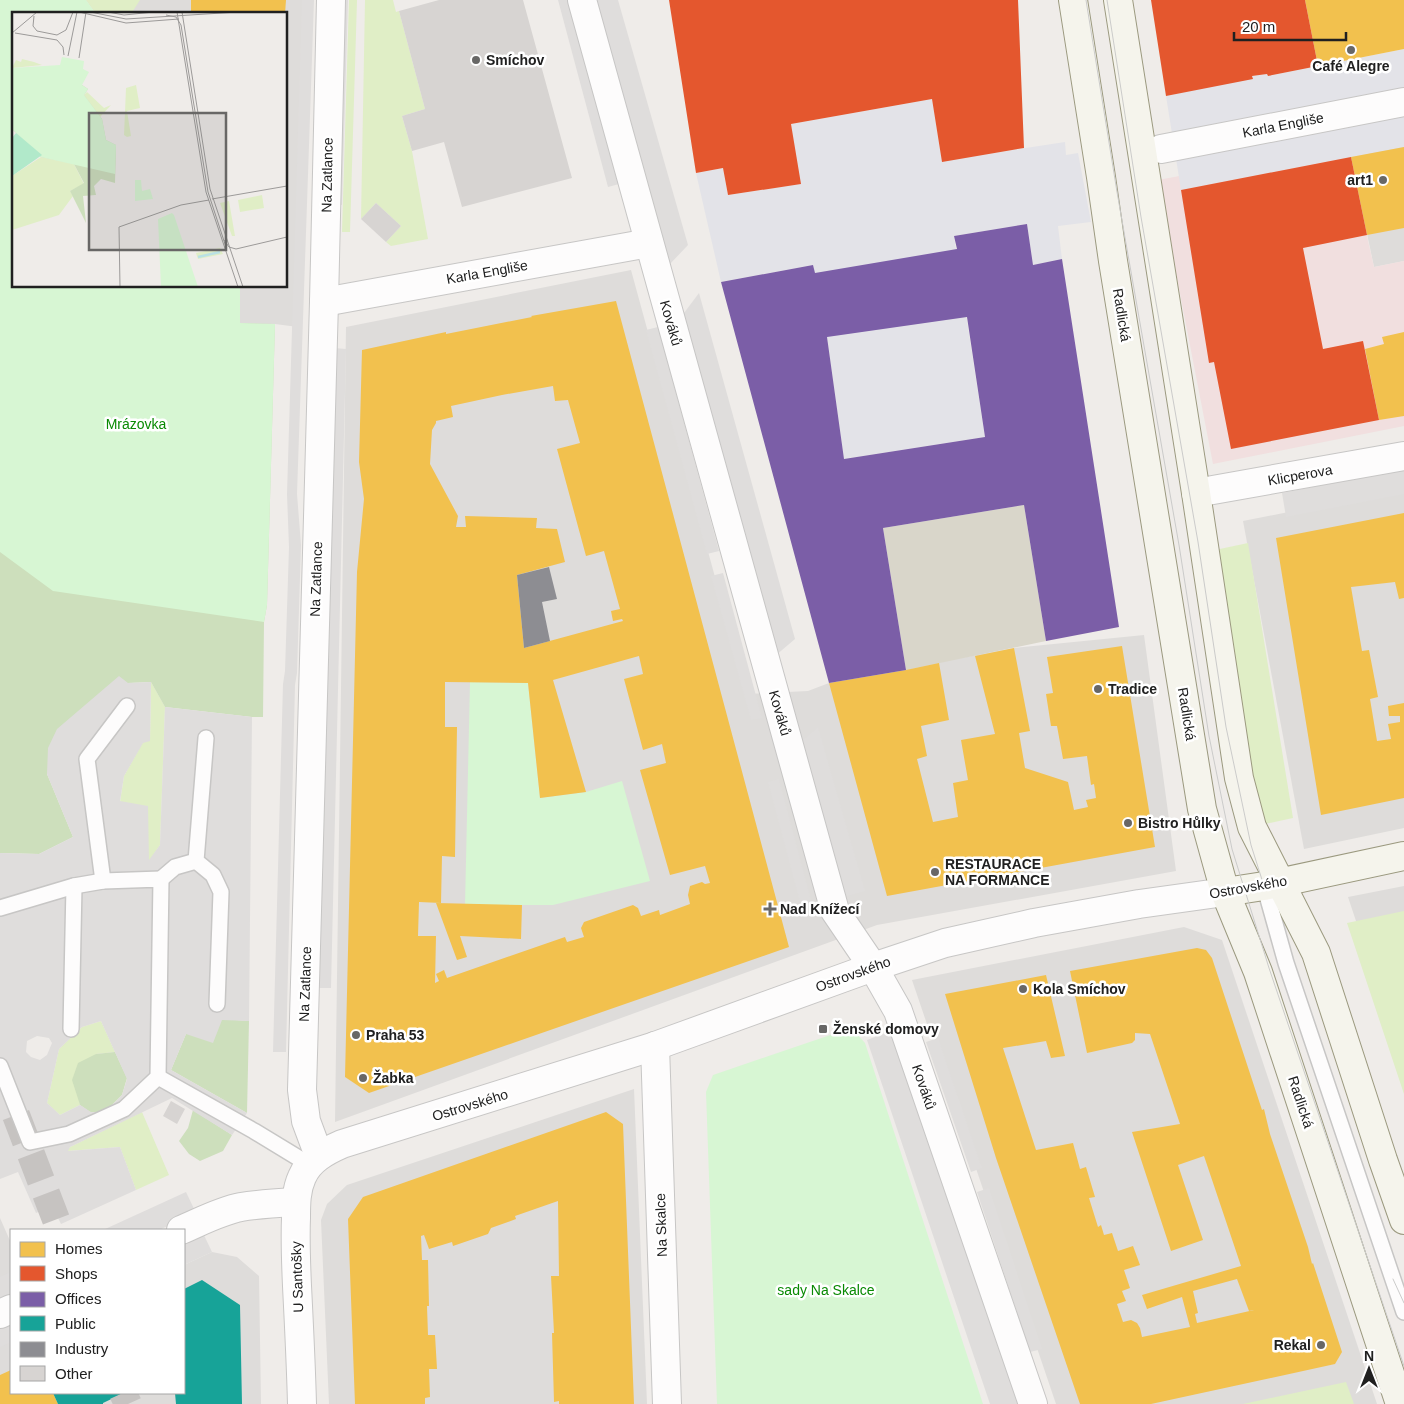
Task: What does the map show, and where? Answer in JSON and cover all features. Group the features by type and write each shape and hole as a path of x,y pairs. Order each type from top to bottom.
{"main road":[{"name":"Radlická","path":"1073,0 1202,809 1225,892 1258,972 1400,1404"},
{"path":"1118,0 1239,778 1252,827 1272,884 1316,953 1404,1220"},
{"name":"Ostrovského","path":"1225,892 1404,856"}],"street":[{"name":"Na Zatlance","path":"314,1161 302,1090 324,302 330,0"},
{"name":"Kováků","path":"582,0 835,911 873,967 898,1011 1033,1404"},
{"name":"Karla Engliše","path":"1161,149 1404,102"},
{"name":"Karla Engliše","path":"324,302 649,243"},
{"name":"Klicperova","path":"1196,492 1404,456"},
{"name":"Ostrovského","path":"314,1161 342,1144 655,1046 945,943 1034,923 1140,904 1225,892"},
{"name":"Na Skalce","path":"655,1046 668,1404"},
{"name":"U Santošky","path":"302,1404 295,1246 296,1202 302,1175 314,1161"},
{"path":"183,1229 239,1207 296,1202"},
{"path":"1381,1346 1404,1373"}],"lane":[{"path":"103,881 87,759 127,706"},
{"path":"196,861 206,738"},
{"path":"0,908 74,886 103,881 161,879 175,868 196,861"},
{"path":"196,861 213,875 221,892 217,1004"},
{"path":"0,1066 30,1142 70,1134 124,1109 158,1077 161,879"},
{"path":"1272,884 1286,963 1404,1312"},
{"path":"71,1030 74,886"},
{"path":"158,1077 254,1131 314,1161"}],"shaded area":[{"path":"86,0 304,0 298,327 275,324 240,324 240,288 288,288 288,12 95,12"},
{"path":"302,0 314,0 297,494 301,545 295,685 286,1052 273,1052 283,684 289,547 287,494"},
{"path":"337,0 348,0 342,205 332,204"},
{"path":"558,0 570,0 619,184 608,187"},
{"path":"596,0 618,0 688,245 668,266"},
{"path":"1404,49 1404,147 1181,190 1166,96 1253,78 1252,76 1267,74 1268,76"},
{"path":"932,99 942,161 1065,142 1066,155 1078,153 1091,222 1058,226 1062,259 1033,265 1027,224 954,236 985,437 844,459 827,337 813,265 721,282 696,173 723,168 728,195 800,184 791,124"},
{"path":"1404,134 1404,261 1374,267 1351,157"},
{"path":"1346,145 1374,267 1404,261 1404,426 1213,464 1158,180"},
{"path":"631,270 747,694 808,691 829,683 1014,648 1144,635 1176,871 877,925 335,1122 346,327"},
{"path":"699,293 795,639 775,656 681,317"},
{"path":"658,327 719,551 707,554 646,330"},
{"path":"334,348 346,349 331,988 319,988"},
{"path":"1404,469 1404,494 1286,517 1282,493"},
{"path":"1404,489 1404,828 1304,849 1243,521"},
{"path":"1024,505 1046,641 906,670 883,528"},
{"path":"723,573 762,718 751,720 711,576"},
{"path":"119,676 128,683 151,682 150,741 143,743 124,776 120,801 148,806 149,860 160,845 165,707 252,717 249,1021 222,1020 213,1043 186,1034 171,1070 247,1113 232,1135 172,1098 70,1147 68,1151 120,1147 136,1190 61,1224 52,1206 36,1213 18,1172 0,1179 0,853 39,854 73,837 47,774 48,748 57,729","holes":["101,1021 127,1079 122,1095 105,1112 91,1112 80,1105 60,1115 47,1103 59,1049 82,1027","37,1036 49,1038 52,1043 47,1055 40,1060 31,1057 26,1052 27,1041"]},
{"path":"818,727 865,891 840,898 798,744"},
{"path":"779,779 812,904 801,906 768,782"},
{"path":"1404,886 1404,1065 1348,897"},
{"path":"1184,927 1222,940 1377,1404 1056,1404 912,980"},
{"path":"891,1031 1019,1404 990,1404 867,1040"},
{"path":"938,1038 982,1168 971,1172 926,1042"},
{"path":"634,1089 647,1404 329,1404 321,1220 327,1204 347,1185"},
{"path":"989,1188 1042,1349 1030,1352 977,1192"},
{"path":"186,1192 196,1213 161,1229 105,1229"},
{"path":"0,1218 10,1241 10,1394 185,1394 185,1265 212,1252 237,1257 259,1276 261,1404 0,1404"},
{"path":"203,1233 212,1252 185,1265 185,1239"},
{"path":"10,1272 10,1298 0,1303 0,1277"},
{"path":"10,1318 10,1342 0,1347 0,1323"}],"green space":[{"name":"Mrázovka","path":"0,0 86,0 95,12 12,12 12,288 240,288 240,323 275,324 267,605 264,622 53,591 0,552"},
{"path":"86,0 140,0 132,12 95,12"},
{"path":"349,0 357,0 350,232 342,232"},
{"path":"365,0 393,0 396,12 399,11 425,109 402,116 412,151 428,239 391,246 386,242 401,226 376,203 361,219"},
{"name":"Mrázovka","path":"236,288 240,288 240,323 275,324 267,605 264,622 263,717 165,707 151,682 128,683 47,774 73,837 39,854 0,853 0,394"},
{"path":"1248,543 1293,818 1260,825 1215,550"},
{"path":"151,682 165,707 160,845 149,861 120,802 124,776 143,742 150,740"},
{"path":"470,682 528,683 540,798 586,792 622,781 650,881 553,905 465,905"},
{"path":"1404,911 1404,1094 1347,923"},
{"path":"222,1019 249,1021 247,1113 171,1070 186,1034"},
{"path":"101,1021 115,1052 96,1054 79,1099 80,1105 60,1115 47,1103 59,1049 82,1027"},
{"name":"sady Na Skalce","path":"848,1029 856,1033 865,1043 983,1404 717,1404 706,1092 713,1075"},
{"path":"115,1052 127,1078 122,1095 105,1112 90,1112 80,1105 72,1080 78,1063 96,1054"},
{"path":"193,1110 232,1135 223,1151 200,1161 189,1154 179,1141 188,1128"},
{"path":"142,1112 169,1175 136,1190 120,1147 67,1151 70,1147"},
{"path":"1346,1382 1354,1404 1243,1404"}],"building: Homes":[{"path":"191,0 286,0 285,12 191,12"},
{"path":"1305,0 1404,0 1404,49 1318,66"},
{"path":"1404,147 1404,228 1367,235 1351,157"},
{"path":"616,301 789,947 369,1093 345,1077 357,572 364,499 359,462 362,350","holes":["553,386 555,401 568,400 580,443 557,449 586,556 604,551 620,609 611,611 613,621 622,619 623,621 524,648 517,575 565,562 557,529 536,528 537,518 465,516 466,527 456,527 458,516 430,464 432,430 436,421 453,417 451,406","639,656 643,674 624,679 643,750 662,744 666,763 640,770 670,875 705,866 710,883 705,884 702,882 690,886 688,895 690,904 660,915 659,910 641,916 638,908 633,905 584,922 581,928 584,937 567,942 565,937 447,978 444,970 436,974 439,981 435,983 436,936 418,936 419,902 441,903 442,856 455,857 457,727 445,727 445,682 528,683 540,798 586,792 553,680"]},
{"path":"1404,332 1404,416 1379,420 1365,349 1384,344 1382,337"},
{"path":"1404,513 1404,598 1399,599 1395,582 1351,587 1362,651 1369,650 1378,697 1370,699 1377,741 1391,739 1388,724 1400,722 1400,716 1389,716 1388,706 1404,703 1404,798 1321,815 1276,538"},
{"path":"1122,646 1155,847 887,896 829,683 939,663 949,720 921,726 927,756 917,759 933,822 958,817 953,783 968,780 961,740 995,734 975,656 1014,648 1030,731 1019,733 1025,768 1068,782 1074,810 1088,807 1086,800 1096,798 1094,784 1091,785 1087,756 1063,759 1057,726 1051,726 1046,694 1053,693 1047,657"},
{"path":"436,903 522,905 521,939 460,936 467,957 457,960"},
{"path":"1197,948 1206,950 1212,958 1262,1110 1264,1109 1270,1134 1342,1352 1335,1364 1151,1404 1080,1404 996,1158 945,994 1046,975 1065,1056 1051,1058 1046,1041 1003,1048 1036,1150 1073,1143 1080,1169 1086,1167 1095,1197 1089,1198 1098,1227 1101,1225 1104,1235 1112,1233 1118,1251 1133,1246 1140,1265 1124,1270 1130,1288 1122,1291 1126,1301 1117,1304 1123,1322 1131,1320 1137,1323 1142,1337 1190,1327 1182,1297 1147,1309 1142,1295 1241,1266 1204,1156 1178,1165 1203,1240 1171,1251 1132,1132 1180,1124 1150,1034 1135,1033 1135,1040 1132,1043 1087,1053 1070,971","holes":["1237,1279 1249,1311 1254,1310 1197,1323 1195,1314 1198,1313 1193,1291"]},
{"path":"606,1112 623,1124 634,1404 559,1404 559,1401 554,1402 552,1333 554,1333 551,1276 559,1276 558,1201 515,1216 516,1219 491,1228 488,1234 453,1246 452,1242 429,1249 424,1235 421,1236 422,1260 428,1260 428,1335 435,1335 437,1369 429,1369 430,1397 425,1398 425,1404 355,1404 348,1219 363,1197"},
{"path":"10,1370 10,1394 53,1394 58,1404 0,1404 0,1375"}],"building: Shops":[{"path":"669,0 1018,0 1024,148 942,162 932,99 791,124 801,184 728,195 723,168 696,173"},
{"path":"1151,0 1305,0 1318,66 1268,76 1267,74 1252,76 1253,79 1166,96"},
{"path":"1351,157 1367,235 1303,248 1323,349 1363,341 1379,420 1231,449 1214,362 1209,363 1181,190"}],"building: Offices":[{"path":"1027,224 1033,265 1062,259 1119,627 1046,641 1024,505 883,528 906,670 829,683 721,282 813,265 815,273 957,249 954,236","holes":["967,317 985,437 844,459 827,337"]}],"building: Public":[{"path":"202,1280 240,1305 242,1404 176,1404 175,1394 185,1394 185,1288"},
{"path":"53,1394 122,1394 103,1404 58,1404"}],"building: Industry":[{"path":"549,567 557,599 542,602 550,641 524,648 517,575"}],"building: Other":[{"name":"Smíchov","path":"439,0 523,0 572,178 462,207 444,142 412,151 402,116 425,109 399,11"},
{"path":"376,203 401,226 386,242 361,219"},
{"path":"171,1101 185,1109 177,1124 163,1116"}],"tunnel":[{"path":"16,1115 60,1229"},
{"path":"123,1394 128,1404"}],"tram line":[{"path":"1086,0 1117,192 1179,545 1209,736 1232,849 1269,968 1404,1366"},
{"path":"1107,0 1141,217 1198,542 1226,727 1251,845 1264,886"},
{"path":"1393,1279 1404,1303"}],"place":[{"name":"Café Alegre","path":"1351,50"},
{"name":"Smíchov","path":"476,60"},
{"name":"art1","path":"1383,180"},
{"name":"Tradice","path":"1098,689"},
{"name":"Bistro Hůlky","path":"1128,823"},
{"name":"RESTAURACE NA FORMANCE","path":"935,872"},
{"name":"Nad Knížecí","path":"770,909"},
{"name":"Kola Smíchov","path":"1023,989"},
{"name":"Ženské domovy","path":"823,1029"},
{"name":"Praha 53","path":"356,1035"},
{"name":"Žabka","path":"363,1078"},
{"name":"Rekal","path":"1321,1345"}]}
